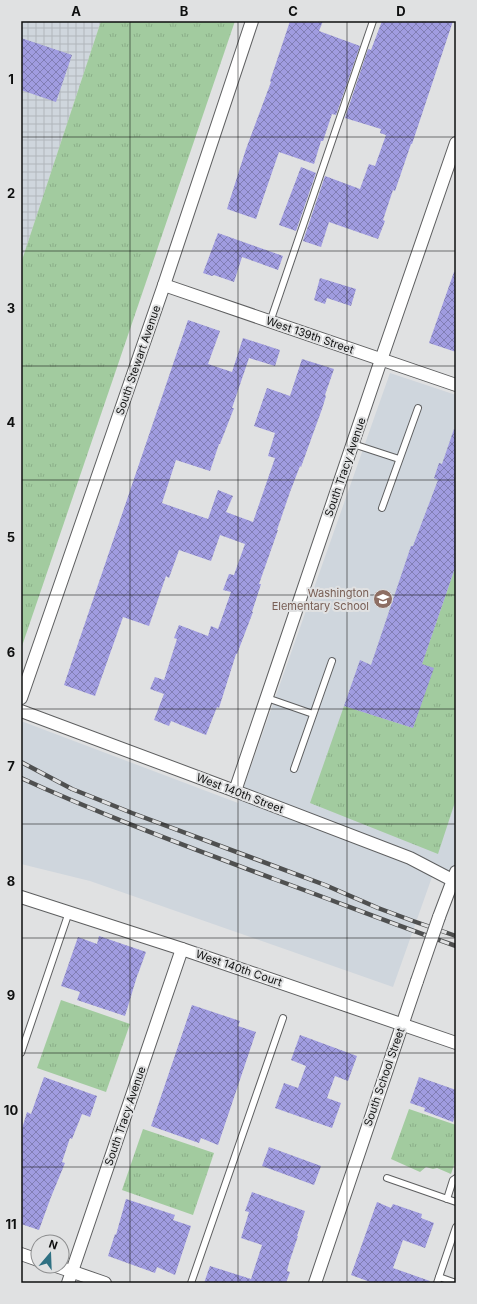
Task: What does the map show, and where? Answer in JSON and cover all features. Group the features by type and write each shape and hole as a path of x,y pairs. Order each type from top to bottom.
{"street":[{"name":"South Stewart Avenue","path":"21,698 164,285 252,21"},
{"name":"South Tracy Avenue","path":"235,791 456,143"},
{"name":"West 139th Street","path":"164,285 456,385"},
{"name":"West 140th Street","path":"21,711 410,858 455,878"},
{"name":"South School Street","path":"315,1283 402,1024 439,917 455,878"},
{"name":"West 140th Court","path":"21,897 182,949 456,1043"},
{"name":"South Tracy Avenue","path":"70,1277 182,949"},
{"path":"70,1277 105,1283"}],"lane":[{"path":"270,322 373,21"},
{"path":"382,508 418,408"},
{"path":"353,444 399,459"},
{"path":"294,769 332,661"},
{"path":"267,698 313,714"},
{"path":"21,1053 69,912"},
{"path":"191,1283 283,1018"},
{"path":"387,1178 456,1202"},
{"path":"447,1199 453,1180 456,1178"},
{"path":"456,1227 438,1280 456,1283"}],"shaded area":[{"path":"21,21 101,21 21,263"},
{"path":"390,373 456,395 456,889 432,877 393,987 90,881 21,864 21,721 238,803"}],"green space":[{"path":"101,21 235,21 21,649 21,263"},
{"path":"456,565 456,799 438,854 310,803 344,706 413,728 422,664"},
{"path":"61,1000 130,1024 106,1092 37,1068"},
{"path":"409,1109 456,1125 456,1159 451,1174 437,1168 433,1169 426,1167 420,1172 391,1159"},
{"path":"143,1129 214,1153 193,1215 122,1190"}],"building":[{"path":"290,21 323,21 319,31 360,46 336,115 332,114 323,141 321,141 314,164 279,152 256,219 227,209 246,149 271,82 270,81"},
{"path":"382,21 453,21 412,144 395,191 393,190 383,220 385,221 378,239 329,222 321,247 303,241 325,176 360,189 369,164 375,166 386,135 380,133 381,129 345,118 368,49 371,50"},
{"path":"21,38 72,55 56,102 21,90"},
{"path":"301,167 316,173 296,231 279,225"},
{"path":"218,233 283,256 278,270 242,257 234,282 203,273"},
{"path":"454,272 456,272 456,352 429,343"},
{"path":"320,278 356,289 351,306 327,298 325,304 314,300"},
{"path":"188,320 220,331 208,364 232,372 243,338 280,350 275,366 249,358 232,408 234,408 219,444 210,471 176,460 162,503 208,519 218,490 233,496 226,512 253,522 275,458 268,456 275,433 254,426 267,388 290,396 302,359 334,369 322,409 301,467 300,466 290,492 259,584 261,584 253,612 236,654 219,708 217,707 206,735 171,721 169,726 154,720 164,694 150,689 155,677 164,680 177,639 174,638 179,625 208,636 211,626 218,629 231,592 223,590 229,574 234,575 245,544 220,535 211,561 179,550 169,578 166,576 149,626 123,617 95,696 64,685"},
{"path":"454,429 456,430 456,565 422,664 434,668 413,728 344,706 360,660 371,665 411,546 413,546 438,480 434,478 439,463 442,464"},
{"path":"99,936 146,952 125,1016 77,1000 80,992 61,986 78,937 97,944"},
{"path":"192,1005 240,1021 238,1026 256,1032 218,1145 201,1138 199,1143 151,1126"},
{"path":"300,1035 357,1056 348,1081 335,1076 327,1098 341,1103 332,1128 275,1108 284,1083 298,1088 306,1066 291,1060"},
{"path":"44,1077 97,1096 90,1117 82,1114 72,1139 70,1138 62,1162 65,1163 39,1230 21,1224 21,1132 27,1112 31,1114"},
{"path":"419,1077 456,1090 456,1112 453,1122 424,1111 425,1108 410,1103"},
{"path":"269,1147 321,1166 314,1185 262,1166"},
{"path":"252,1192 305,1211 289,1263 287,1271 290,1272 286,1283 204,1283 210,1266 251,1279 262,1245 241,1238 249,1212 245,1211"},
{"path":"126,1199 175,1215 173,1220 191,1226 175,1275 157,1267 155,1273 108,1256 115,1234 116,1235"},
{"path":"377,1202 391,1208 393,1204 422,1214 421,1218 434,1223 425,1248 403,1240 393,1268 430,1281 429,1283 373,1283 351,1275"}],"railway":[{"path":"21,762 72,789 325,885 378,908 456,936"},
{"path":"21,778 147,831 456,946"}],"place":[{"name":"Washington Elementary School","path":"383,599"}]}
